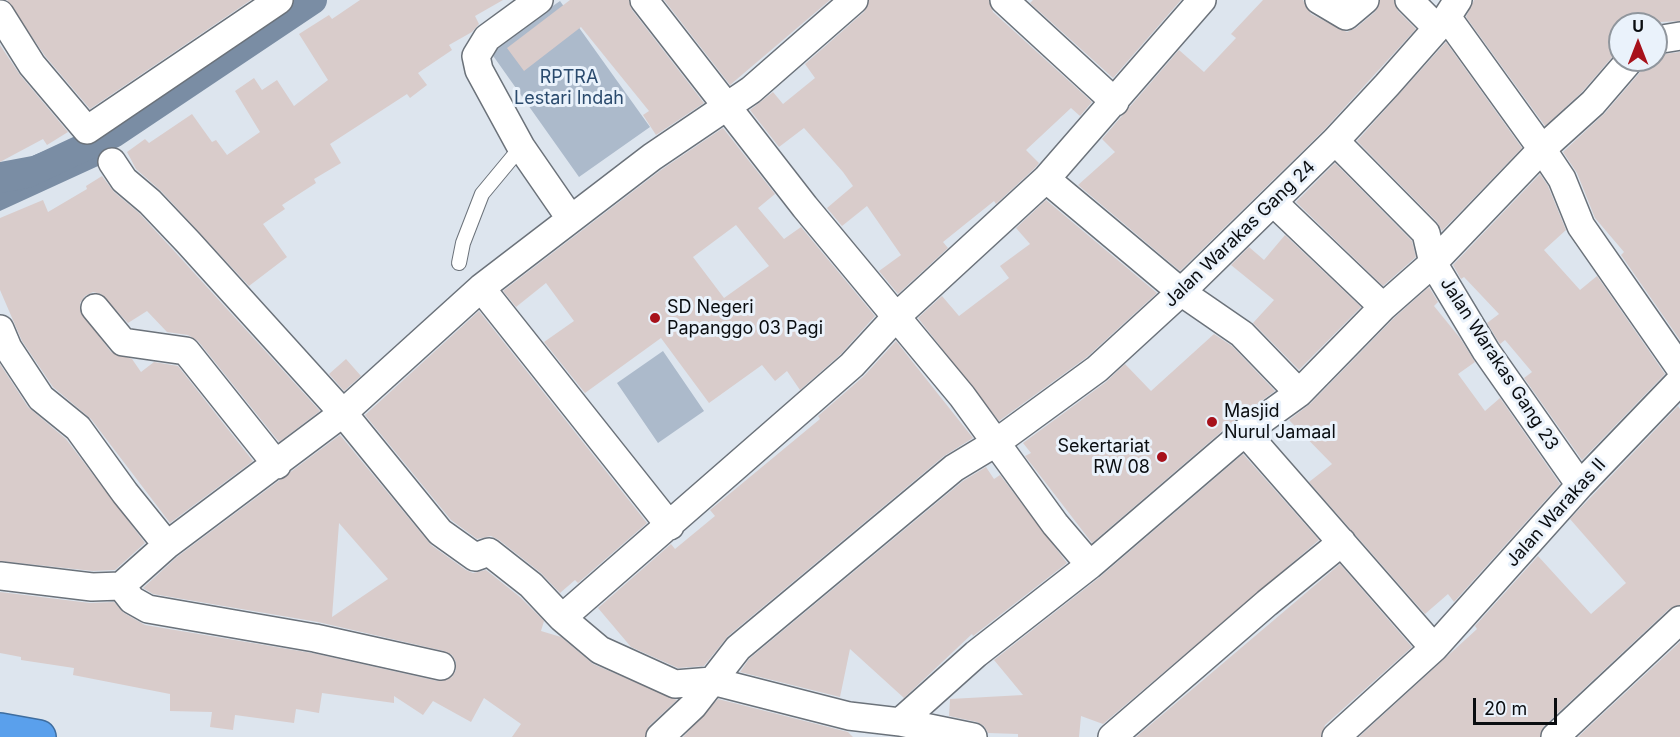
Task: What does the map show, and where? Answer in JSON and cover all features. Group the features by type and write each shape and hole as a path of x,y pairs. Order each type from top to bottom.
{"highway":[{"path":"0,730 39,737"}],"street":[{"path":"0,14 32,65 87,130 279,0"},
{"path":"539,0 488,38 476,56 479,70 521,147 570,218"},
{"path":"644,0 724,106 897,316 997,442 1055,524 1090,565"},
{"path":"0,576 92,586 121,586 167,545 277,465 343,413 481,288 570,218 724,106 751,90 854,0"},
{"path":"1004,0 1114,102"},
{"path":"562,618 852,365 897,316 1046,179 1202,0"},
{"path":"1319,0 1346,16 1365,0"},
{"path":"1409,0 1447,15 1542,149 1562,179 1581,226 1679,381"},
{"name":"Jalan Warakas Gang 24","path":"660,737 693,706 738,648 954,468 997,442 1097,369 1181,292 1335,141 1447,15"},
{"path":"1433,263 1542,149 1593,103 1620,72"},
{"path":"1335,141 1426,233 1433,263"},
{"path":"112,162 124,180 150,202 188,242 343,413 440,532 475,557 489,552 531,585 562,618 600,650 675,684 712,681 849,716 900,722 973,737"},
{"path":"1046,179 1181,292 1242,334 1299,393"},
{"path":"1274,203 1383,307"},
{"name":"Jalan Warakas Gang 23","path":"900,722 976,654 1090,565 1245,432 1299,393 1383,307 1433,263 1486,351 1580,485"},
{"path":"481,288 670,526"},
{"path":"95,308 123,342 186,351 277,465"},
{"path":"0,329 8,348 41,398 78,428 124,493 167,545"},
{"name":"Jalan Warakas II","path":"1336,737 1434,648 1580,485 1679,381"},
{"path":"1245,432 1434,648"},
{"path":"1112,737 1267,603 1342,542"},
{"path":"121,586 132,600 148,609 315,638 441,666"},
{"path":"1554,737 1680,620"}],"lane":[{"path":"459,263 463,243 482,194 521,147"}],"green space":[{"name":"RPTRA Lestari Indah","path":"560,1 650,127 579,177 489,50"},
{"path":"663,351 704,411 658,443 617,383"}],"shaded area":[{"path":"88,134 109,161 0,211 0,162 32,156"}],"building":[{"path":"7,0 251,0 90,109 45,56"},
{"path":"360,0 503,0 475,16 479,24 472,32 449,45 452,50 418,73 427,85 410,98 407,94 330,144 341,163 314,179 316,183 282,205 285,209 263,224 287,257 249,286 161,191 136,169 127,152 145,139 149,143 192,114 212,142 216,140 227,155 260,132 235,91 254,78 262,90 277,80 294,106 328,80 299,34 329,15 332,19"},
{"path":"570,0 629,0 632,10 704,103 656,135 643,115 649,111 581,27 524,71 507,48"},
{"path":"664,0 830,0 730,85"},
{"path":"869,0 989,0 993,12 1092,102 1080,116 1071,108 1026,150 1039,163 1035,168 996,204 994,201 943,242 948,248 898,294 879,271 901,255 867,206 842,226 827,208 853,186 843,172 804,128 779,147 750,110 773,92 783,104 815,78 805,64 864,12"},
{"path":"1033,0 1181,0 1113,78 1030,3"},
{"path":"1263,0 1303,0 1311,14 1347,32 1356,28 1375,12 1380,0 1394,0 1398,11 1416,29 1324,130 1180,271 1078,185 1115,152 1102,139 1179,50 1204,72 1236,38 1231,34"},
{"path":"1474,0 1680,0 1680,21 1668,22 1668,12 1608,12 1608,62 1582,92 1545,126 1466,17"},
{"path":"1446,42 1522,148 1442,231 1437,222 1357,141"},
{"path":"0,45 20,75 68,132 47,145 43,139 0,162"},
{"path":"1680,52 1680,340 1621,255 1624,252 1595,218 1577,173 1563,152 1605,113 1640,72 1668,72 1668,54"},
{"path":"723,128 775,194 758,208 784,239 801,227 875,316 841,354 800,390 787,371 775,381 762,365 709,403 661,338 585,393 544,342 574,321 546,283 516,307 503,291 661,170","holes":["736,225 769,266 724,298 693,257"]},
{"path":"1335,163 1412,241 1416,257 1383,286 1296,202"},
{"path":"1540,174 1548,186 1566,230 1544,250 1580,290 1597,276 1665,374 1582,460 1524,378 1532,372 1505,340 1500,344 1487,323 1499,314 1464,277 1461,279 1453,265"},
{"path":"102,176 114,192 139,213 320,411 279,442 198,341 188,335 167,332 147,311 128,323 101,294 93,292 85,296 80,303 80,311 111,352 132,359 141,372 154,362 178,366 253,461 170,523 91,419 53,387 22,341 0,290 0,218 43,200 48,212 87,189 86,186"},
{"path":"1046,200 1157,293 1087,357 999,421 918,318 942,296 959,316 1009,278 1000,266 1030,244 1016,228"},
{"path":"1285,235 1361,307 1299,370 1253,323 1274,300 1231,265 1249,247 1264,260"},
{"path":"1429,287 1438,302 1434,306 1460,338 1475,362 1458,374 1485,411 1500,398 1560,484 1454,602 1448,594 1425,614 1309,482 1332,464 1289,420 1310,404 1394,318"},
{"path":"479,311 647,523 578,583 575,580 560,593 541,573 499,540 491,536 477,539 451,520 365,415"},
{"path":"1214,334 1232,346 1275,391 1235,420 1092,543 1025,456 1031,453 1023,443 1106,382 1125,364 1151,391"},
{"path":"896,341 973,438 944,456 728,636 704,666 678,668 631,647 598,608 671,544 675,549 715,516 710,510 820,419 818,416 864,376"},
{"path":"346,359 361,376 344,391 329,374"},
{"path":"0,364 28,407 66,439 145,543 115,570 93,571 0,561"},
{"path":"1678,406 1680,409 1680,605 1669,609 1544,726 1540,737 1359,737 1477,629 1475,626 1538,556 1591,614 1626,583 1570,519"},
{"path":"340,435 431,545 466,570 473,573 486,570 520,597 544,621 541,631 561,637 593,664 677,700 649,726 645,737 512,737 521,724 484,698 471,722 433,701 423,715 394,696 394,703 322,693 319,713 296,709 294,723 235,715 233,730 210,727 212,712 170,711 170,694 73,675 74,668 21,660 21,657 0,653 0,592 90,603 114,602 124,613 145,625 312,653 438,681 452,677 456,670 456,662 452,655 444,651 318,622 153,594 143,588 177,557","holes":["339,523 388,579 332,617"]},
{"path":"1243,454 1319,540 1103,724 1081,716 1079,737 1018,737 1018,734 988,733 984,726 977,722 949,716 950,699 1023,695 994,660 1100,577"},
{"path":"986,467 994,479 1000,475 1067,563 973,636 972,634 904,698 850,649 840,697 740,672 749,659 963,481"},
{"path":"1340,564 1412,647 1325,725 1321,737 1136,737"},
{"path":"1680,642 1680,737 1578,737"},
{"path":"718,699 848,732 853,737 683,737"}],"waterway":[{"path":"0,179 27,174 113,134 313,0"}],"place":[{"name":"SD Negeri Papanggo 03 Pagi","path":"655,318"},
{"name":"Masjid Nurul Jamaal","path":"1212,422"},
{"name":"Sekertariat RW 08","path":"1162,457"}]}
